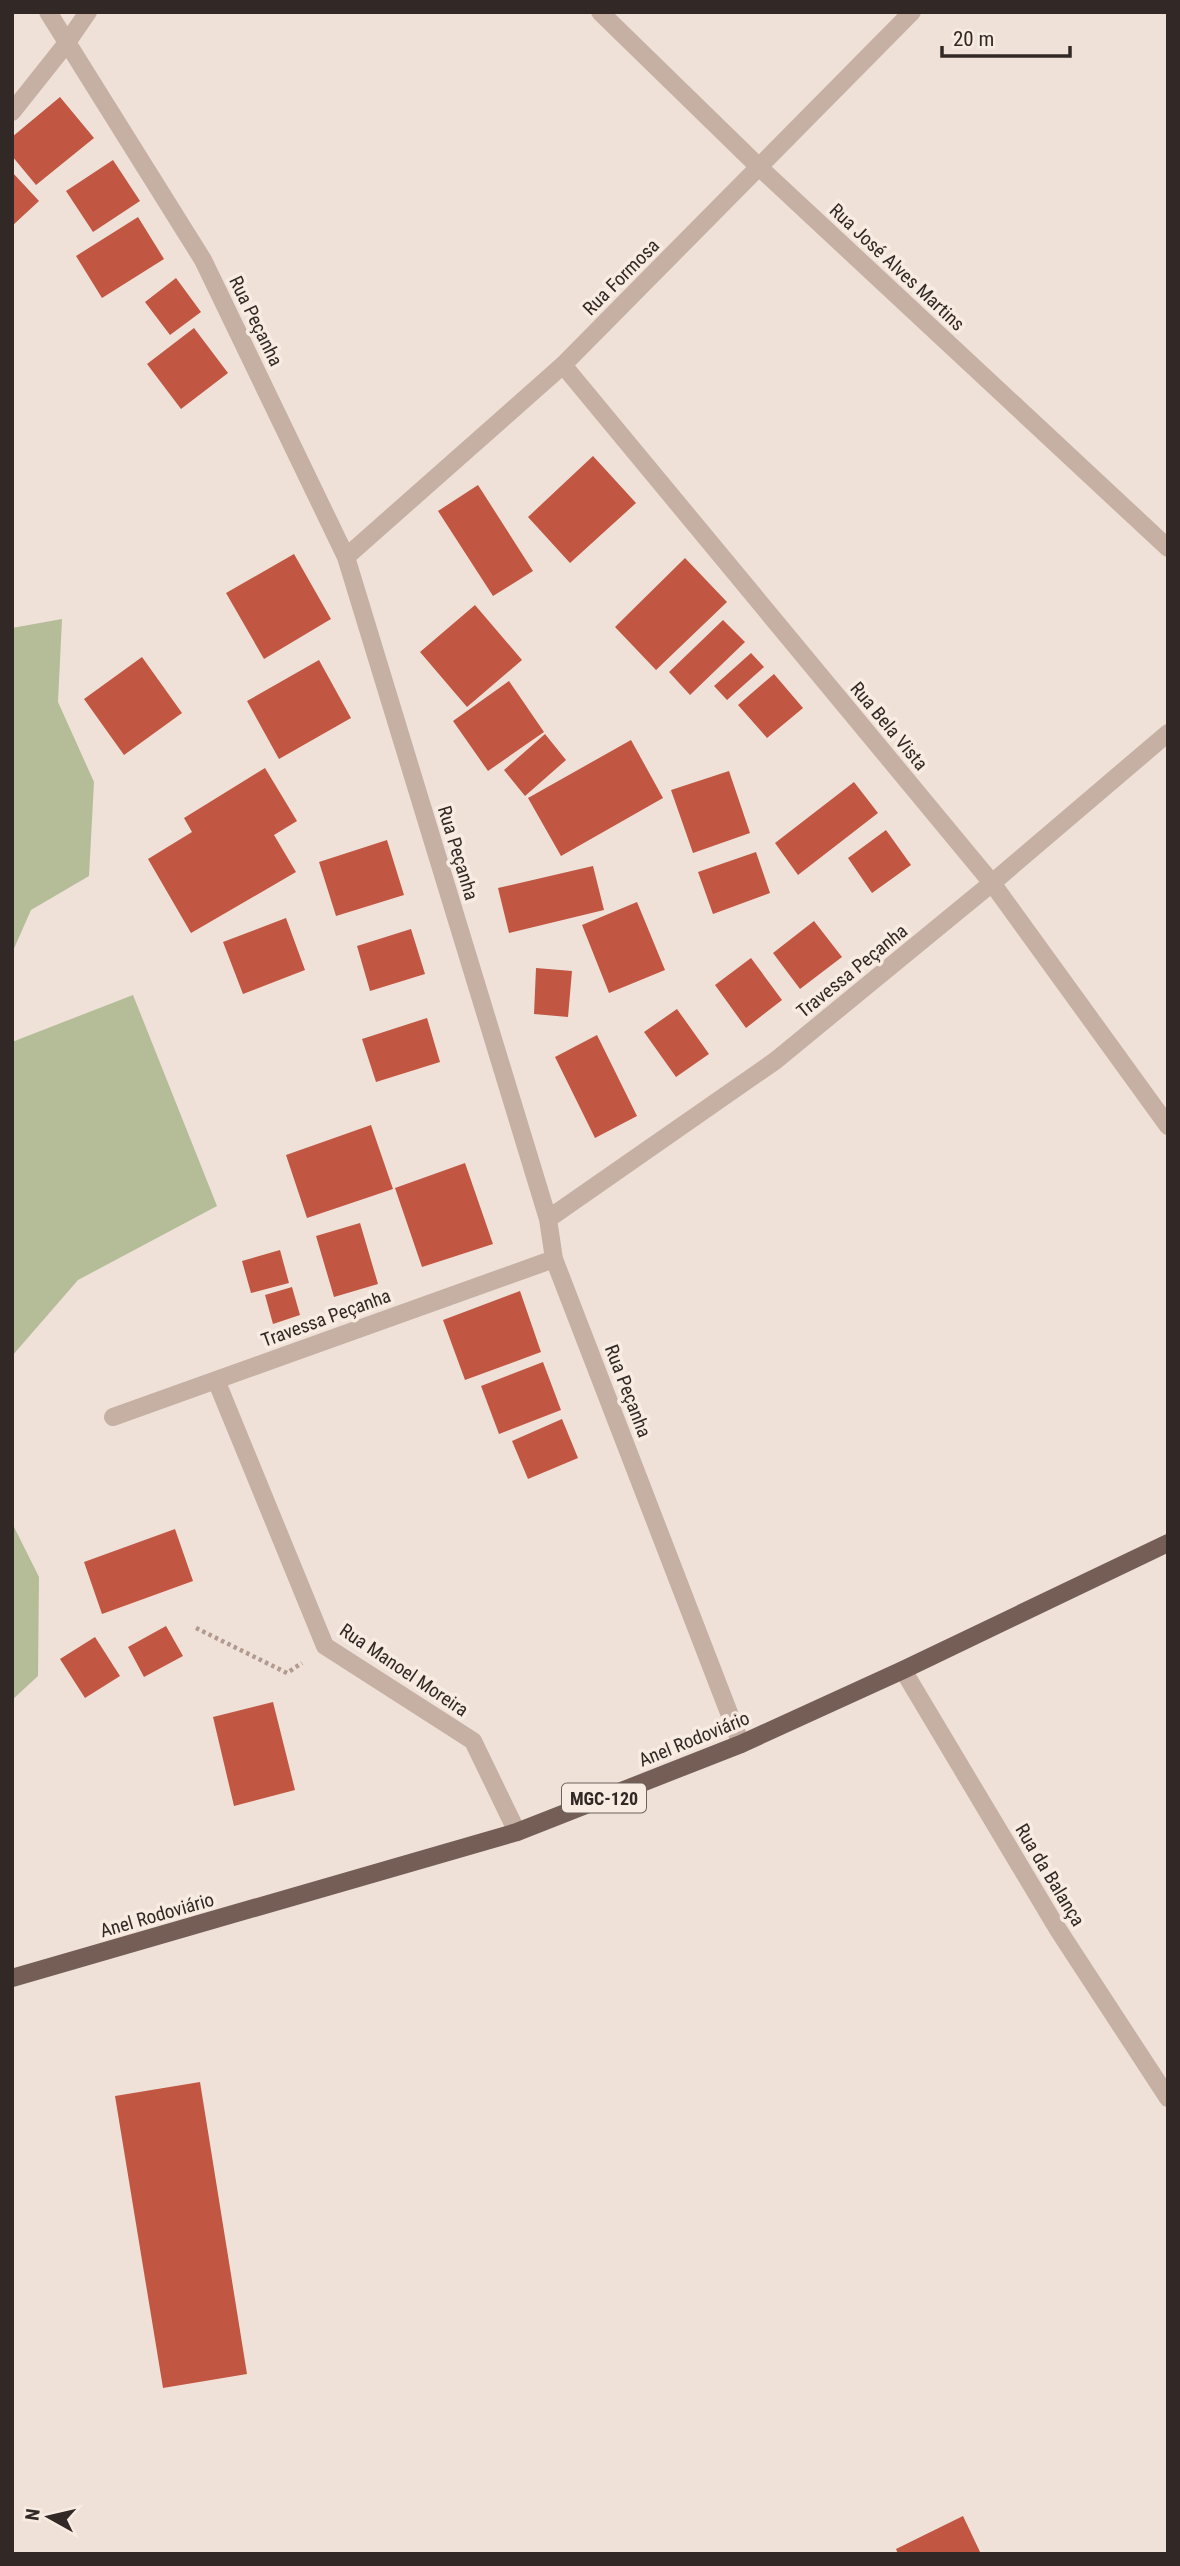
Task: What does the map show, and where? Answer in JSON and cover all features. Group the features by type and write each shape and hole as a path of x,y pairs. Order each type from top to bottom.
{"main road":[{"name":"Anel Rodoviário","path":"12,1978 517,1832 741,1744 1168,1543"}],"street":[{"name":"Rua Peçanha","path":"48,12 203,260 346,556 548,1219 554,1259 741,1744"},
{"path":"12,112 88,12"},
{"name":"Rua José Alves Martins","path":"600,12 759,167 1168,548"},
{"name":"Rua Formosa","path":"346,556 563,365 912,12"},
{"name":"Rua Bela Vista","path":"563,365 992,883 1168,1126"},
{"name":"Travessa Peçanha","path":"548,1219 775,1061 992,883 1168,733"},
{"name":"Travessa Peçanha","path":"113,1417 554,1259"},
{"name":"Rua Manoel Moreira","path":"216,1380 326,1646 473,1741 517,1832"},
{"name":"Rua da Balança","path":"903,1670 1057,1928 1168,2098"}],"path":[{"path":"196,1628 287,1673 326,1646"}],"green space":[{"path":"62,619 58,702 94,782 89,876 31,910 12,953 12,628"},
{"path":"133,995 217,1206 78,1280 12,1356 12,1042"},
{"path":"12,1523 39,1577 38,1676 12,1700"}],"building":[{"path":"60,97 94,138 36,185 12,156 12,137"},
{"path":"113,160 140,201 93,232 66,191"},
{"path":"12,172 39,201 12,226"},
{"path":"138,217 164,259 102,298 76,256"},
{"path":"176,278 201,312 170,335 145,302"},
{"path":"194,328 228,373 181,409 147,364"},
{"path":"593,456 636,503 570,563 528,517"},
{"path":"478,485 533,571 493,596 438,511"},
{"path":"294,554 331,619 264,659 226,593"},
{"path":"685,558 727,602 656,670 615,627"},
{"path":"475,605 522,660 467,707 420,652"},
{"path":"723,620 745,642 690,695 669,672"},
{"path":"751,653 764,667 727,700 714,686"},
{"path":"142,657 182,713 124,755 84,699"},
{"path":"319,660 351,718 279,759 247,701"},
{"path":"774,674 803,708 767,738 738,705"},
{"path":"509,681 544,732 488,771 453,721"},
{"path":"545,734 566,760 525,796 504,770"},
{"path":"631,740 663,798 561,856 528,798"},
{"path":"265,768 297,821 274,835 296,872 191,933 148,859 192,832 184,818"},
{"path":"729,771 750,833 693,853 671,790"},
{"path":"854,782 878,813 798,875 775,843"},
{"path":"886,830 911,865 872,893 848,858"},
{"path":"387,840 404,895 336,916 319,862"},
{"path":"756,852 770,893 713,914 698,872"},
{"path":"593,866 604,910 509,933 498,888"},
{"path":"637,902 665,970 609,993 582,925"},
{"path":"286,918 305,970 243,994 223,942"},
{"path":"814,921 842,957 800,989 773,953"},
{"path":"411,929 425,974 370,991 357,946"},
{"path":"751,958 782,1000 746,1028 715,985"},
{"path":"536,968 572,971 568,1017 534,1014"},
{"path":"677,1009 709,1054 676,1077 644,1032"},
{"path":"427,1018 440,1062 376,1082 362,1039"},
{"path":"597,1035 637,1116 595,1138 555,1057"},
{"path":"371,1125 393,1189 307,1218 286,1155"},
{"path":"465,1163 493,1244 422,1267 395,1188"},
{"path":"360,1223 378,1284 334,1297 316,1236"},
{"path":"280,1250 289,1283 251,1293 242,1261"},
{"path":"292,1287 300,1315 273,1324 265,1295"},
{"path":"520,1291 541,1352 465,1380 443,1320"},
{"path":"543,1362 561,1410 499,1434 481,1386"},
{"path":"562,1419 578,1458 528,1479 512,1441"},
{"path":"175,1529 193,1581 102,1614 84,1562"},
{"path":"166,1626 183,1656 144,1677 128,1647"},
{"path":"95,1637 120,1676 85,1698 60,1659"},
{"path":"273,1702 295,1790 234,1806 213,1717"},
{"path":"200,2082 247,2374 163,2388 115,2096"},
{"path":"963,2516 981,2554 898,2554 896,2549"}]}
